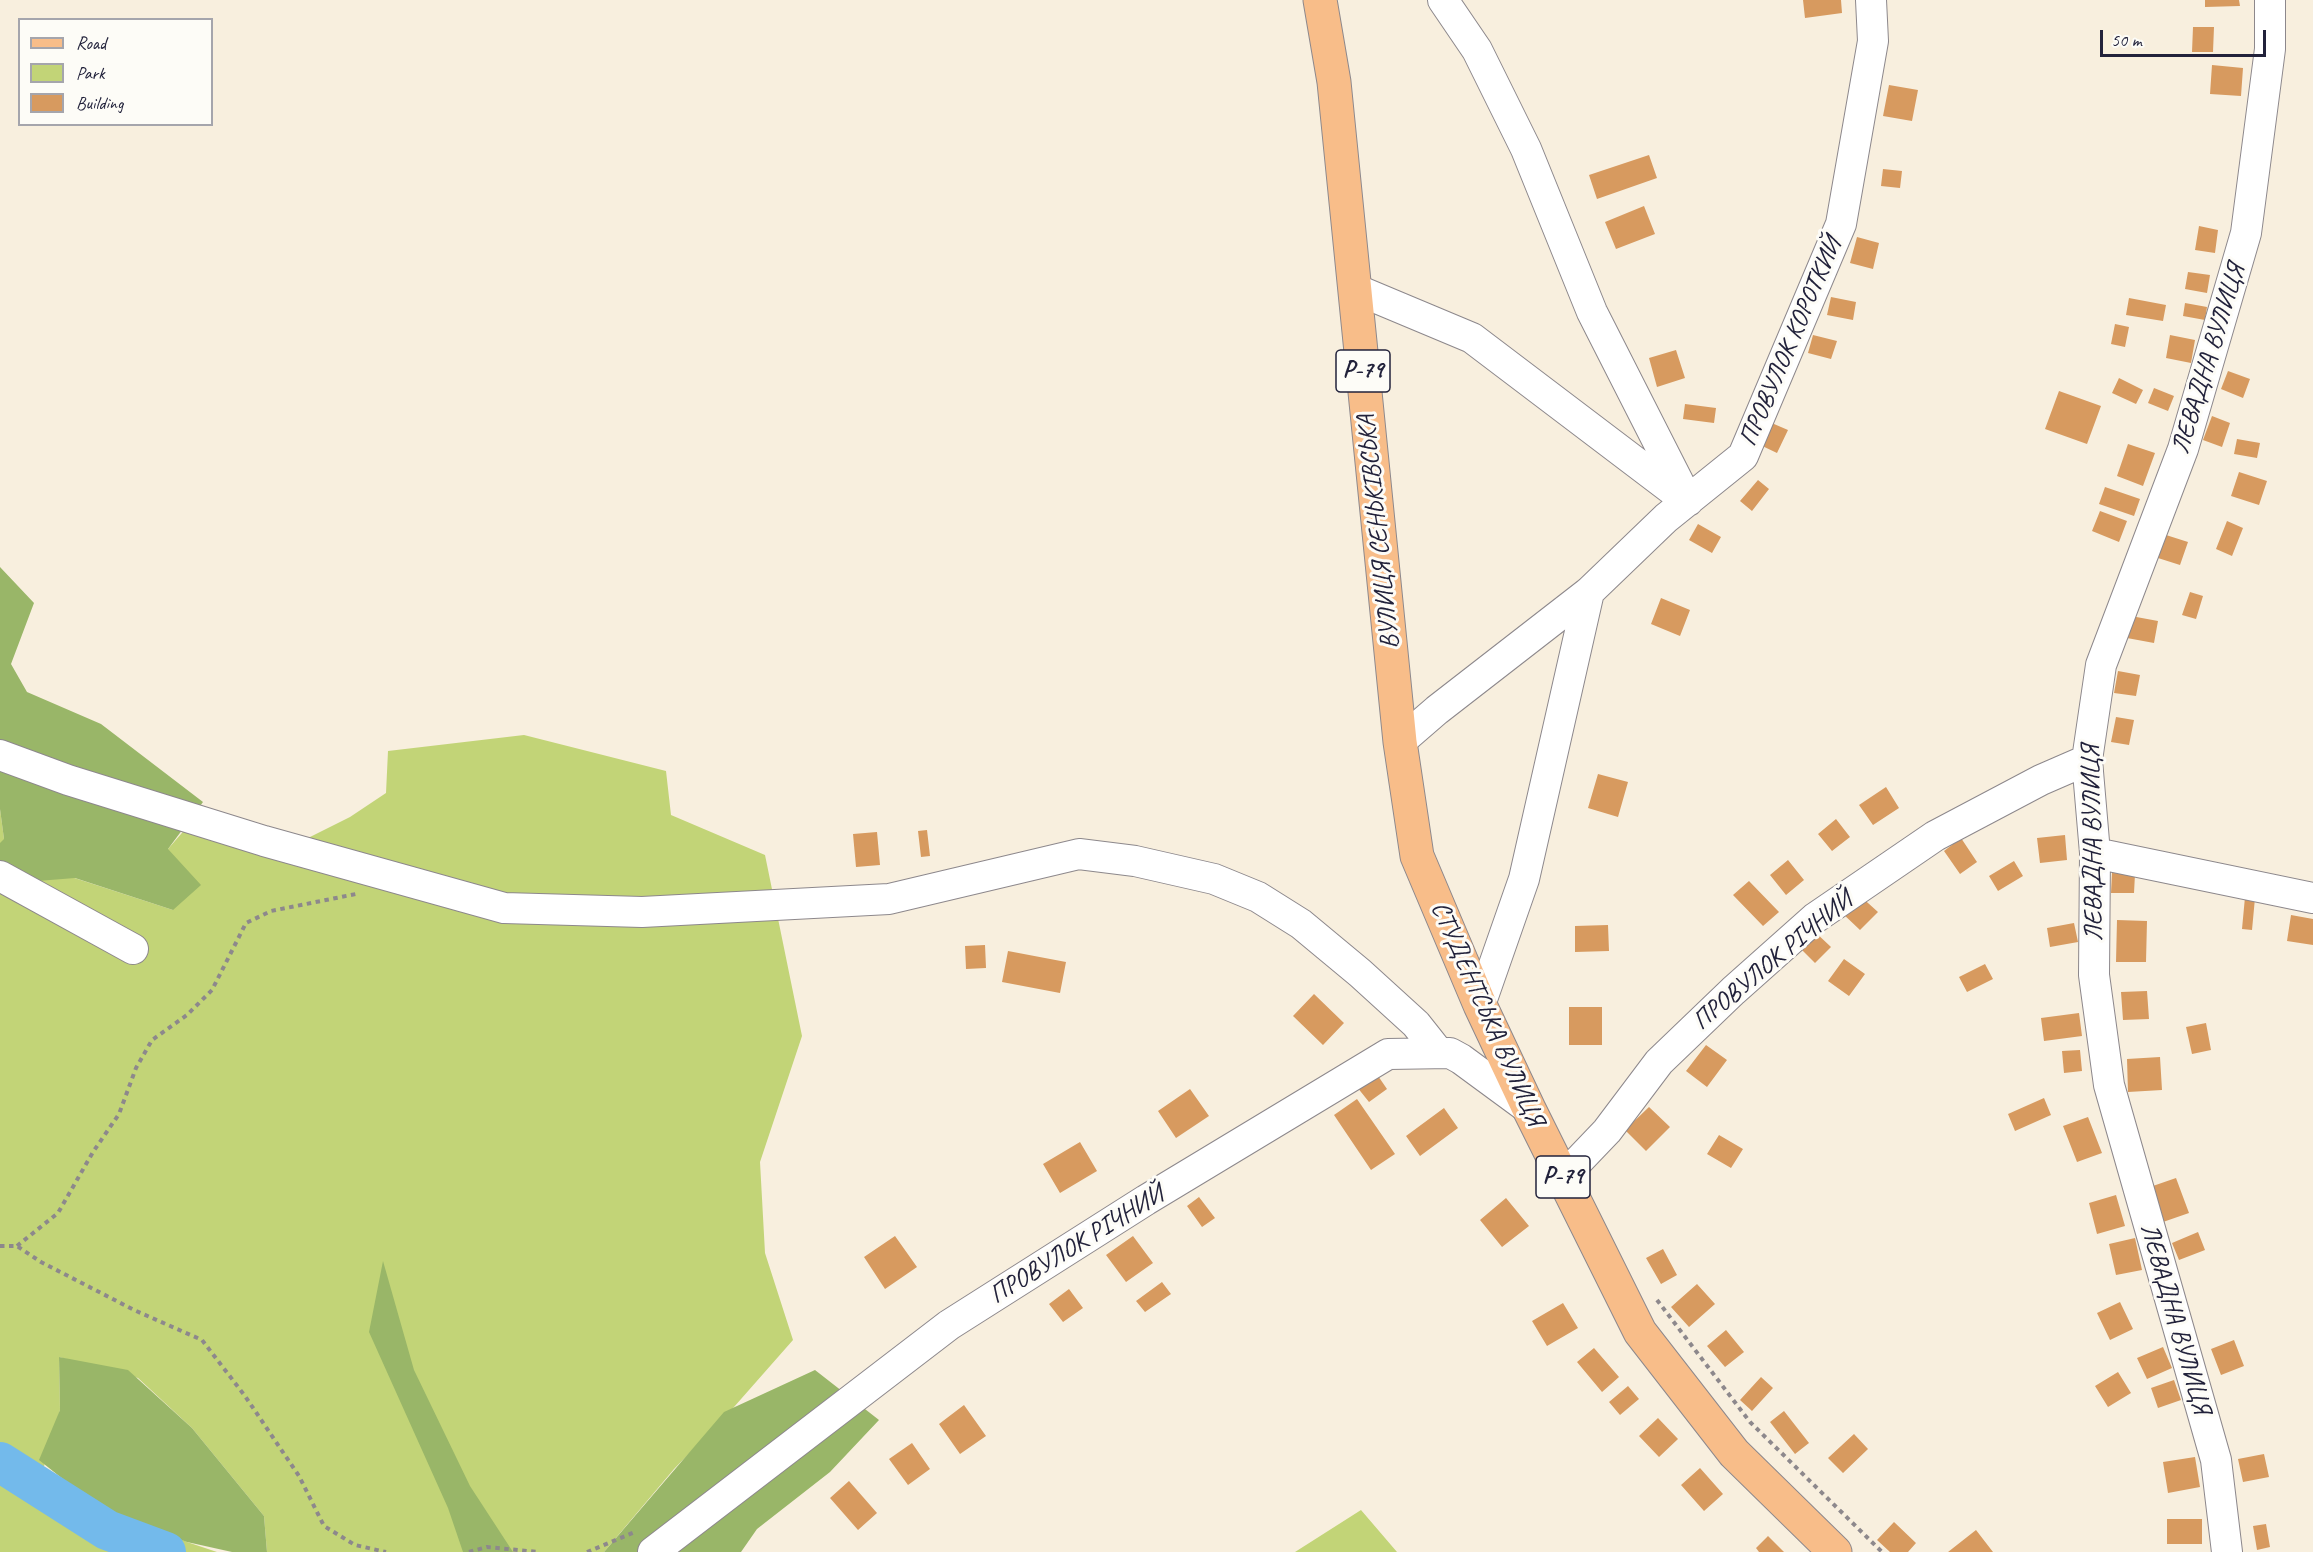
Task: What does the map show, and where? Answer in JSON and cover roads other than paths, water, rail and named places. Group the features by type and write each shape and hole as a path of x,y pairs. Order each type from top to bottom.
{"main road":[{"name":"ВУЛИЦЯ СЕНЬКIВСЬКА","path":"1320,0 1334,82 1400,742"},
{"name":"СТУДЕНТСЬКА ВУЛИЦЯ","path":"1400,742 1417,856 1479,1005 1640,1332 1734,1453 1835,1552"}],"street":[{"path":"1443,0 1476,50 1521,139 1592,312 1688,501"},
{"name":"ПРОВУЛОК КОРОТКИЙ","path":"1400,742 1437,710 1589,592 1666,518 1743,456 1841,224 1873,41 1871,0"},
{"name":"ЛЕВАДНА ВУЛИЦЯ","path":"2226,1552 2216,1460 2109,1086 2094,975 2095,853 2087,760 2101,665 2183,449 2246,233 2270,49 2270,0"},
{"path":"1355,289 1472,338 1559,406 1688,501"},
{"path":"1479,1005 1524,879 1589,592"},
{"path":"0,755 103,791 264,841 504,908 642,912 889,899 1079,854 1135,861 1215,879 1258,897 1301,924 1416,1024 1439,1053"},
{"name":"ПРОВУЛОК РІЧНИЙ","path":"1563,1177 1607,1131 1659,1062 1733,991 1815,918 1935,836 2041,780 2087,760"},
{"path":"2095,853 2313,898"},
{"path":"0,876 133,949"},
{"name":"ПРОВУЛОК РIЧНИЙ","path":"653,1552 949,1325 1106,1225 1388,1054 1450,1053 1529,1109"}],"waterway":[{"path":"0,1462 107,1530 166,1552"}]}
